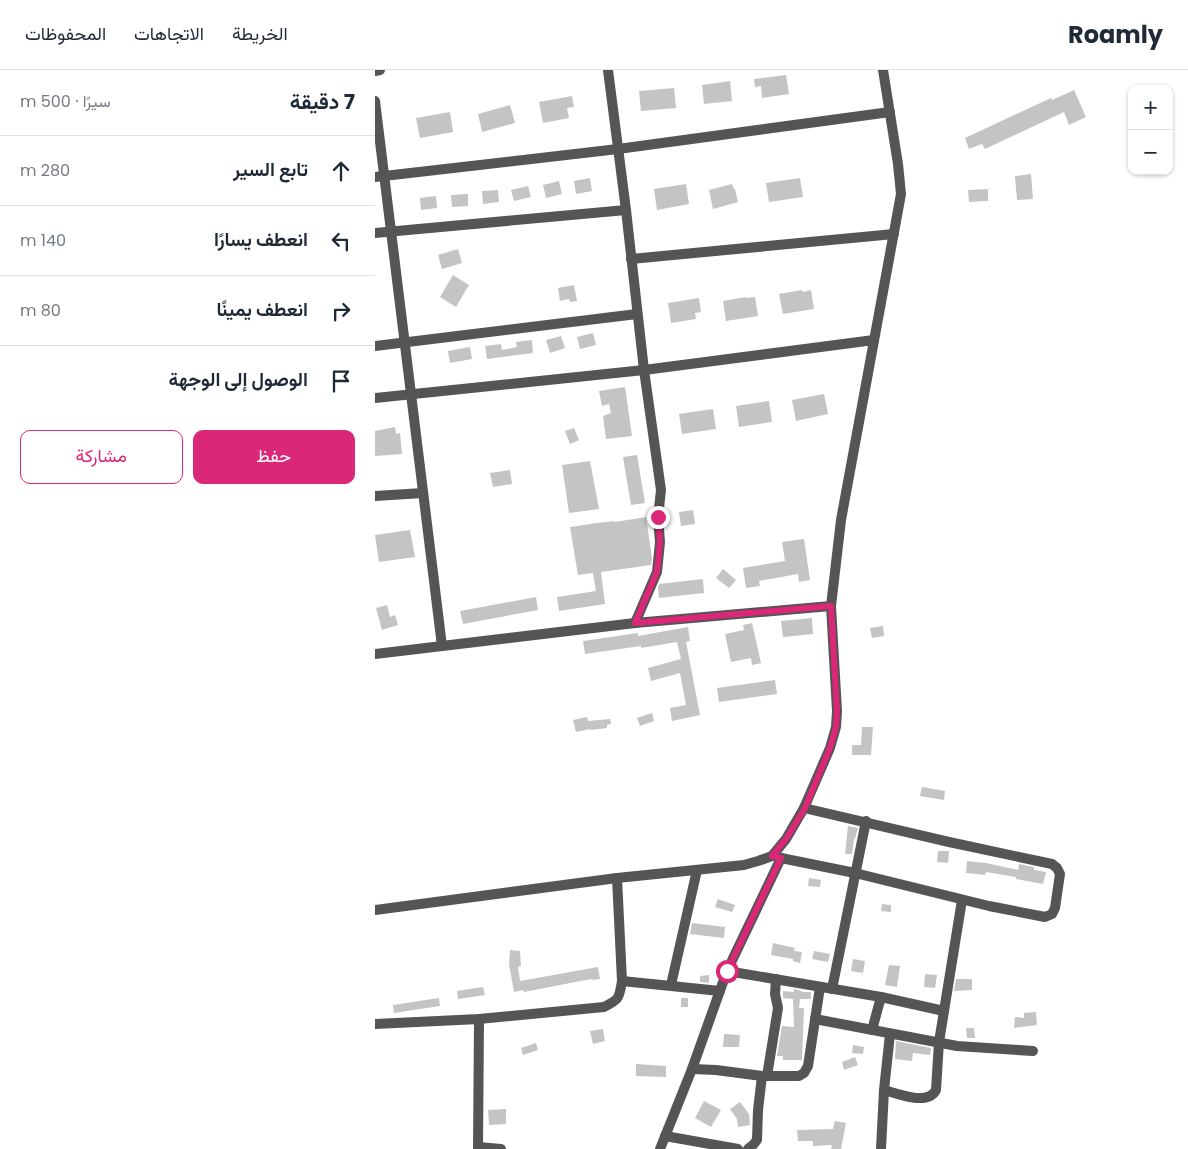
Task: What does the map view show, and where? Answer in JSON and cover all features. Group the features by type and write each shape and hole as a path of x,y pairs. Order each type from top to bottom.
{"street":[{"path":"375,71 380,70"},
{"path":"608,70 644,370 661,490 658,517 660,542 657,572 635,623"},
{"path":"660,1149 692,1069 727,971 777,857 805,808 830,748 836,727 837,711 831,606 841,520 901,194 883,70"},
{"path":"375,101 380,176 391,230 442,646"},
{"path":"380,176 617,149 890,112"},
{"path":"375,232 626,210"},
{"path":"631,259 894,234"},
{"path":"375,346 637,314"},
{"path":"375,398 644,370 874,340"},
{"path":"375,496 423,493"},
{"path":"375,654 635,623 831,606"},
{"path":"375,910 617,878 744,865 777,857 855,873 962,900 1045,917 1052,914 1055,908 1060,874 1053,864 805,808"},
{"path":"832,988 866,822"},
{"path":"671,986 697,870"},
{"path":"375,1024 479,1019 604,1007 615,1001 622,981 617,878"},
{"path":"884,1090 920,1099 934,1094 943,1011 962,900"},
{"path":"727,971 881,997 943,1011"},
{"path":"748,1149 757,1140 758,1110 778,1008 775,994 776,979"},
{"path":"622,981 720,991"},
{"path":"692,1069 765,1076 799,1076 804,1073 808,1066 820,987"},
{"path":"872,1030 881,997"},
{"path":"479,1019 478,1148 501,1149"},
{"path":"815,1019 957,1046 1033,1051"},
{"path":"881,1149 884,1090 890,1034"},
{"path":"665,1136 739,1149"}],"building":[{"path":"786,75 789,94 762,98 761,86 755,87 754,79"},
{"path":"730,81 732,101 704,104 702,85"},
{"path":"674,88 676,108 641,111 639,91"},
{"path":"1074,90 1086,117 1069,125 1064,112 985,149 982,144 969,149 965,138 1051,98 1052,100"},
{"path":"572,96 574,107 567,108 569,118 543,123 539,102"},
{"path":"510,105 515,123 482,132 478,114"},
{"path":"450,112 453,132 420,138 416,118"},
{"path":"1031,174 1033,199 1017,200 1015,176"},
{"path":"590,178 592,191 576,194 574,181"},
{"path":"800,178 803,197 769,202 766,183"},
{"path":"559,181 562,194 546,198 543,185"},
{"path":"686,184 689,204 657,210 654,189"},
{"path":"732,184 738,202 713,209 709,190"},
{"path":"528,186 531,197 514,201 511,190"},
{"path":"988,189 988,201 969,202 968,190"},
{"path":"498,190 499,202 483,204 482,191"},
{"path":"468,194 468,206 452,207 451,195"},
{"path":"436,196 437,208 421,210 420,198"},
{"path":"458,249 462,263 442,269 438,255"},
{"path":"453,275 469,285 456,307 440,297"},
{"path":"574,285 577,301 570,302 569,299 560,301 558,288"},
{"path":"802,290 803,292 811,290 814,309 783,314 779,294"},
{"path":"755,297 758,316 726,321 723,301"},
{"path":"699,298 701,312 695,313 696,319 671,323 668,303"},
{"path":"593,333 596,345 580,349 577,337"},
{"path":"561,336 565,348 550,353 546,340"},
{"path":"532,340 533,353 487,359 485,346 501,344 502,350 517,347 516,342"},
{"path":"470,347 472,359 450,363 448,351"},
{"path":"625,387 632,436 606,439 603,416 611,413 609,404 602,406 599,391"},
{"path":"824,394 828,414 796,421 792,400"},
{"path":"769,401 772,422 739,427 736,406"},
{"path":"713,409 716,429 682,434 679,414"},
{"path":"395,427 396,434 400,433 402,454 375,456 375,431"},
{"path":"574,428 579,440 570,444 565,431"},
{"path":"637,455 645,503 631,505 623,457"},
{"path":"590,461 599,509 569,513 562,465"},
{"path":"510,470 512,484 493,487 490,473"},
{"path":"693,510 695,524 681,526 679,512"},
{"path":"646,517 652,558 651,565 601,572 605,604 559,611 557,597 596,591 593,573 578,575 570,527"},
{"path":"410,530 415,557 379,562 375,535"},
{"path":"804,539 810,580 799,582 798,574 759,581 760,586 746,588 743,568 785,561 782,542"},
{"path":"723,569 736,580 729,588 716,578"},
{"path":"703,579 704,593 659,598 659,584"},
{"path":"536,597 538,610 463,624 460,611"},
{"path":"387,605 390,617 395,615 398,625 382,630 376,608"},
{"path":"812,618 813,634 783,637 781,621"},
{"path":"752,623 761,663 752,665 751,658 731,662 725,634 744,630 743,625"},
{"path":"883,626 884,636 872,638 870,628"},
{"path":"688,627 690,641 686,642 700,715 672,721 670,708 686,705 680,673 651,681 648,668 681,659 677,642 585,654 583,641 638,633 638,636"},
{"path":"775,680 777,694 719,702 717,688"},
{"path":"652,713 654,721 640,726 637,718"},
{"path":"587,717 588,721 610,719 611,724 607,725 607,728 576,732 573,720"},
{"path":"862,727 873,727 871,755 852,755 852,745 861,745"},
{"path":"922,787 945,791 944,800 920,796"},
{"path":"848,826 858,828 852,854 845,854"},
{"path":"938,851 949,851 948,863 937,862"},
{"path":"967,861 1018,870 1019,864 1046,872 1043,884 986,872 985,875 966,873"},
{"path":"809,878 821,880 820,887 808,886"},
{"path":"718,899 735,905 732,912 715,907"},
{"path":"882,904 891,905 891,912 881,911"},
{"path":"692,923 725,927 724,938 690,934"},
{"path":"773,943 795,948 794,951 802,952 800,963 793,961 793,959 771,955"},
{"path":"510,950 520,951 521,966 518,967 520,981 598,967 600,979 514,992 509,964"},
{"path":"814,951 830,954 828,962 812,959"},
{"path":"853,959 865,961 863,973 851,971"},
{"path":"889,965 900,966 897,987 885,985"},
{"path":"925,974 937,975 935,988 924,987"},
{"path":"709,975 709,983 700,982 700,976"},
{"path":"956,979 972,979 972,990 954,991"},
{"path":"483,987 485,995 458,999 457,991"},
{"path":"794,989 801,992 811,992 811,999 800,999 799,1008 804,1008 802,1060 783,1060 783,1056 777,1056 782,1026 794,1027 793,999 783,998 783,991 794,992"},
{"path":"439,998 440,1006 394,1013 393,1005"},
{"path":"681,998 688,998 688,1007 681,1007"},
{"path":"1036,1012 1037,1025 1014,1028 1015,1017 1024,1018 1024,1013"},
{"path":"966,1028 974,1028 975,1038 967,1038"},
{"path":"603,1029 605,1041 593,1044 590,1031"},
{"path":"724,1034 740,1035 739,1047 723,1047"},
{"path":"896,1041 931,1048 930,1055 913,1053 912,1061 895,1059"},
{"path":"536,1043 538,1050 523,1055 521,1048"},
{"path":"853,1045 864,1047 863,1054 852,1053"},
{"path":"855,1057 858,1065 844,1070 842,1062"},
{"path":"636,1064 666,1066 666,1077 636,1076"},
{"path":"704,1101 721,1110 711,1127 695,1118"},
{"path":"740,1102 749,1114 750,1125 738,1127 737,1119 730,1109"},
{"path":"506,1109 506,1124 489,1125 488,1110"},
{"path":"835,1121 846,1123 841,1149 831,1149 832,1145 813,1146 813,1141 798,1141 797,1130 833,1129"}],"route":[{"path":"658,517 660,542 657,572 635,623 831,606 837,711 836,727 830,748 805,808 786,839 772,856 781,858 727,971"}]}
